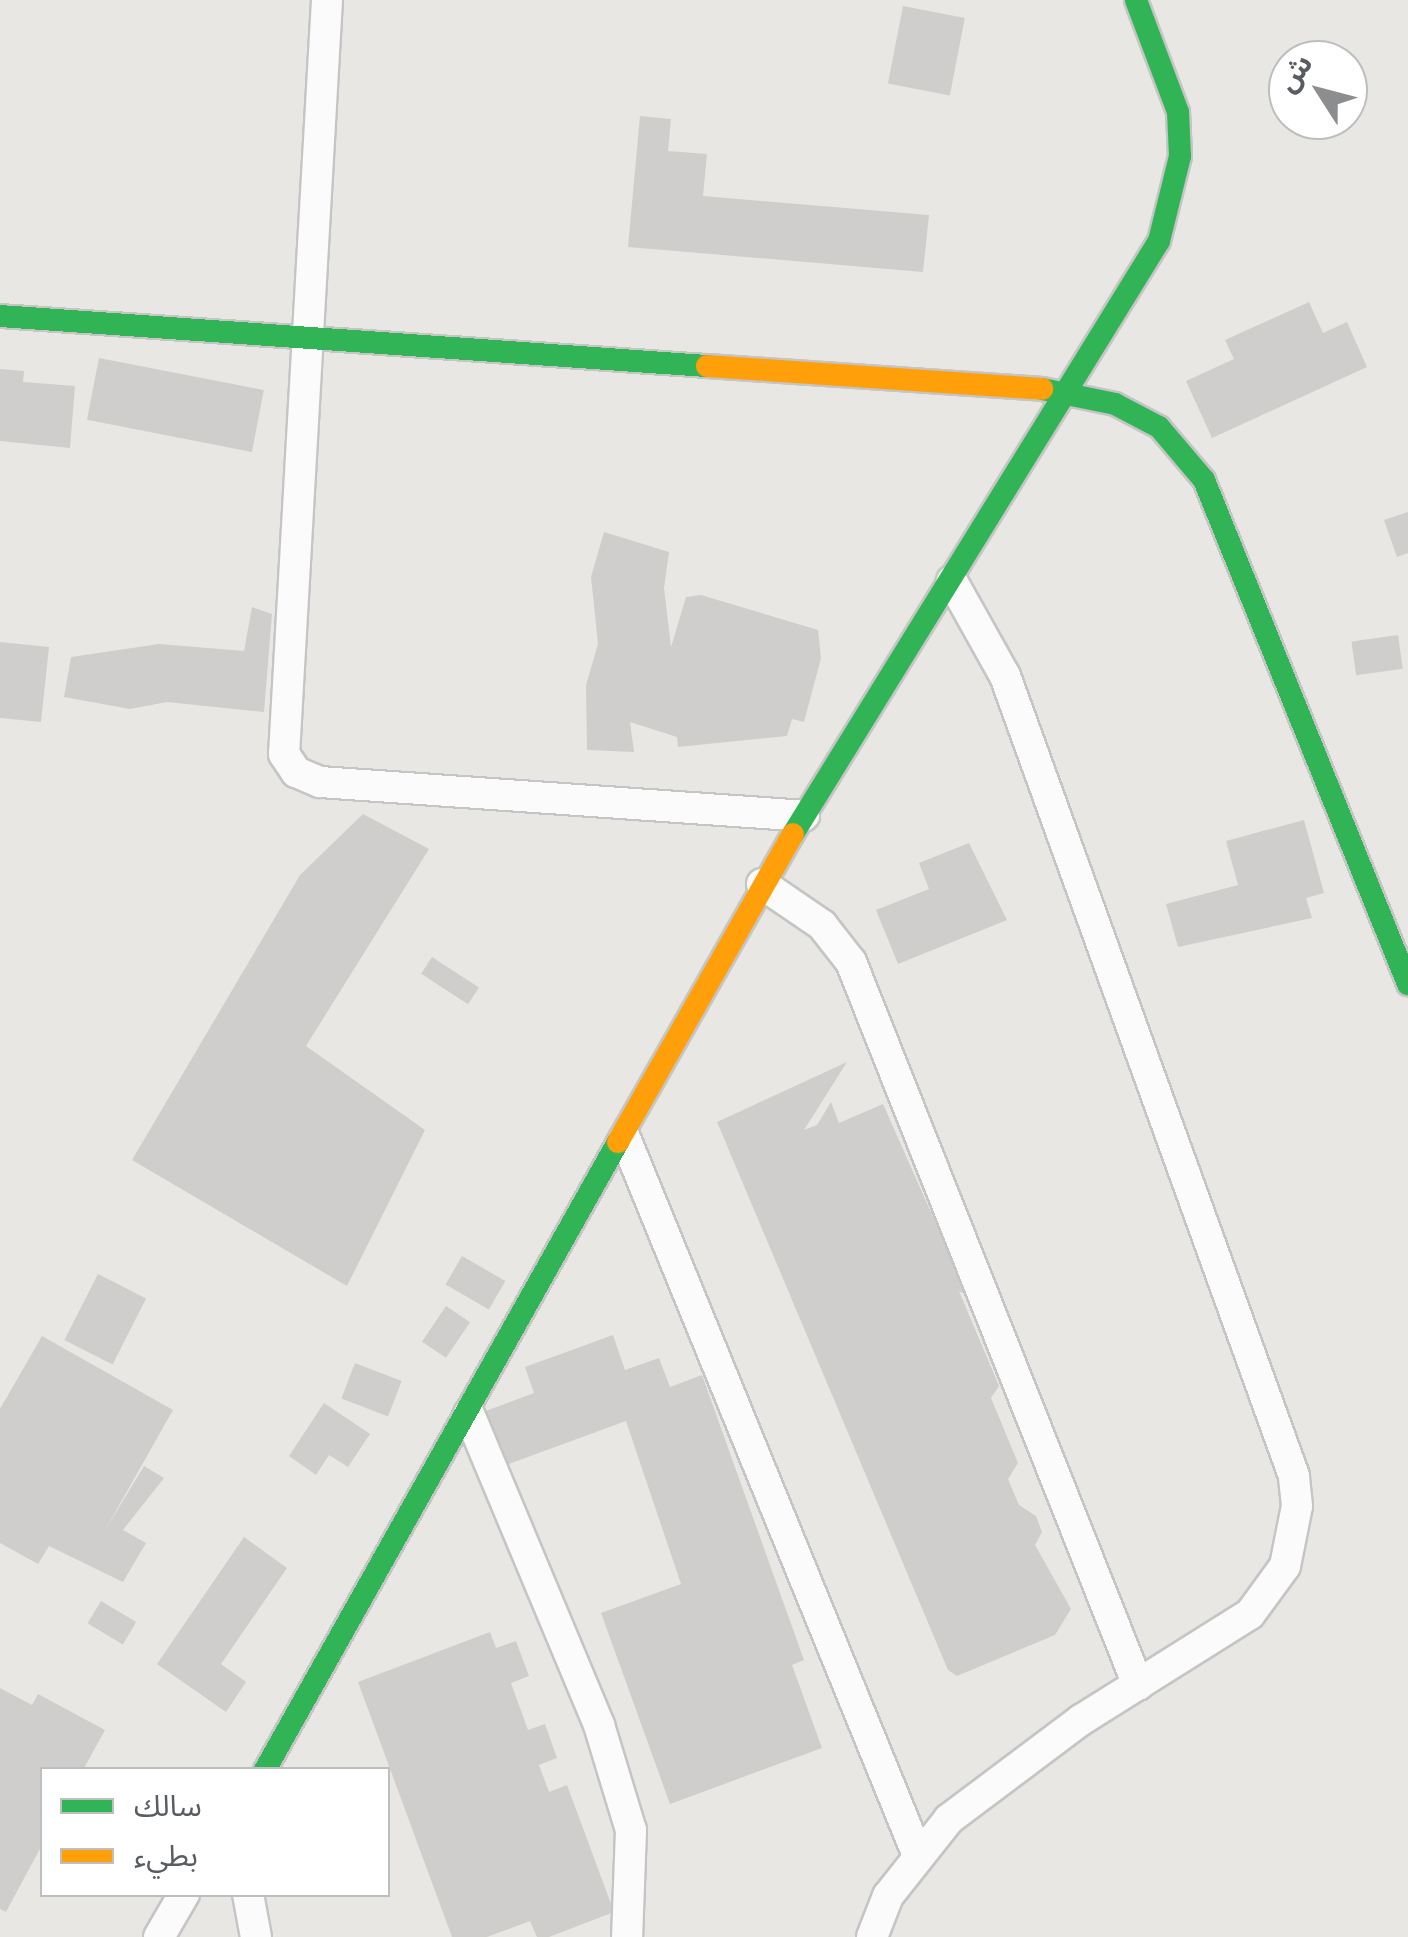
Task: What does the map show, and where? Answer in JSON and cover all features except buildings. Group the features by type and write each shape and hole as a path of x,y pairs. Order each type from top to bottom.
{"street":[{"path":"327,0 304,338 284,754 296,772 320,782 804,816"},
{"path":"267,1767 625,1138 762,884 1159,241 1174,199 1178,112 1136,0"},
{"path":"0,316 1070,390 1159,427 1204,480 1408,984"},
{"path":"872,1937 888,1896 917,1854 993,1782 1250,1614 1270,1592 1295,1536 1294,1476 1005,676 952,580"},
{"path":"762,884 822,925 851,962 1138,1686"},
{"path":"625,1138 917,1854"},
{"path":"469,1414 610,1760 630,1830 627,1937"},
{"path":"159,1937 182,1897"},
{"path":"249,1897 256,1937"}],"traffic: fast":[{"path":"793,834 1159,241 1180,156 1178,112 1136,0"},
{"path":"0,316 707,366"},
{"path":"1042,389 1115,404 1159,427 1204,480 1408,984"},
{"path":"267,1767 618,1142"}],"traffic: slow":[{"path":"707,366 1042,389"},
{"path":"618,1142 793,834"}]}
